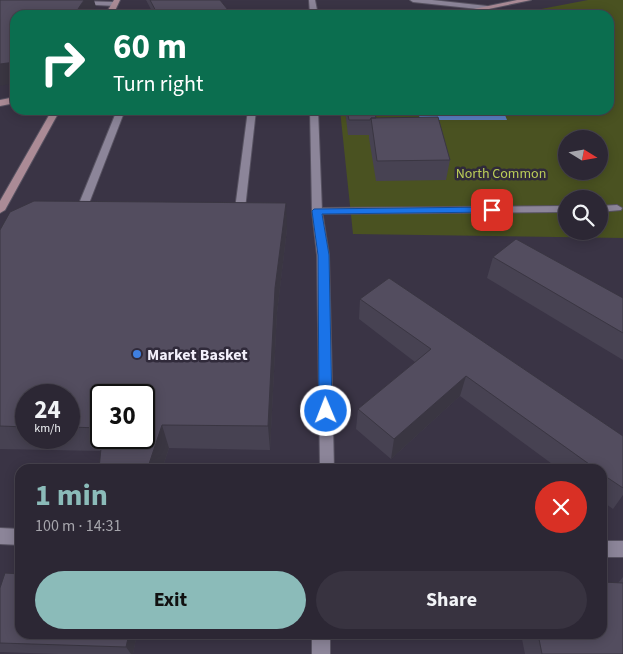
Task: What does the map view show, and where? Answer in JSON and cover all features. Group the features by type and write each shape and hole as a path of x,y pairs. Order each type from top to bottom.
{"main road":[{"path":"476,10 528,0"},
{"path":"0,210 53,115"}],"street":[{"path":"413,0 487,8"},
{"path":"69,2 116,2"},
{"path":"83,206 119,115"},
{"path":"240,210 251,115"},
{"path":"314,115 317,211 324,255 327,464"},
{"path":"608,208 617,208"},
{"path":"317,211 558,209"},
{"path":"0,536 15,537"},
{"path":"607,549 623,549"},
{"path":"321,639 321,654"}],"green space":[{"name":"North Common","path":"588,0 623,0 623,238 608,238 608,190 558,190 558,237 353,234 341,115 614,115 614,10 536,10"}],"water":[{"path":"419,115 505,115 507,120 420,120"}],"building":[{"path":"0,0 84,0 77,10 10,10 10,63 0,64"},
{"path":"150,0 220,0 228,10 155,10"},
{"path":"348,115 375,115 376,118 371,118 370,120 349,120"},
{"path":"438,117 450,160 377,161 371,118"},
{"name":"Market Basket","path":"34,201 286,203 275,288 268,426 162,425 155,446 155,384 90,384 90,428 80,427 80,384 15,384 15,427 0,426 0,230 10,212"},
{"path":"516,239 623,298 623,333 493,257"},
{"path":"389,278 623,436 623,488 607,477 607,464 589,464 466,376 394,439 358,409 431,349 360,299"},
{"name":"Market Basket","path":"101,449 154,449 149,464 99,464"},
{"path":"5,573 15,574 15,639 128,639 126,647 0,643 0,588"},
{"path":"607,582 623,583 623,654 542,654 539,639 607,639"}],"place":[{"name":"Market Basket","path":"137,354"}],"route":[{"path":"326,411 324,255 317,211 492,210"}]}
